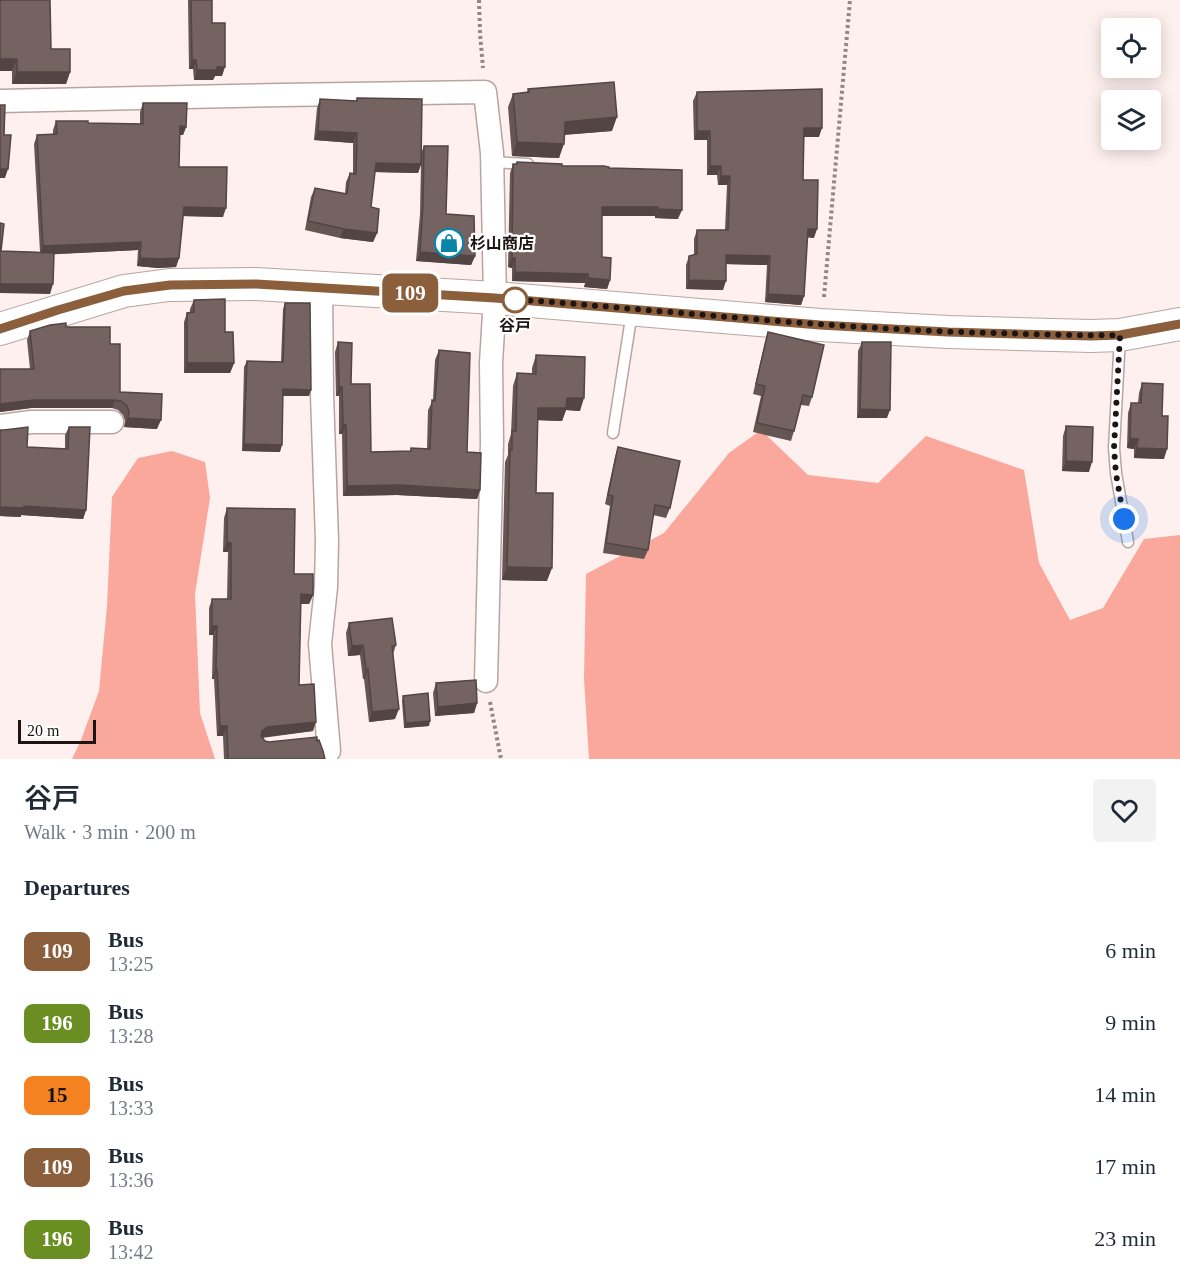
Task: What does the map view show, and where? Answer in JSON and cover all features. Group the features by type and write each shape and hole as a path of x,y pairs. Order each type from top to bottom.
{"main road":[{"path":"0,329 124,291 170,285 256,284 495,298 820,325 948,332 1091,336 1120,335 1180,324"}],"street":[{"path":"0,101 485,92 492,162 495,298 491,363 492,442 486,681"},
{"path":"321,288 327,552 320,644 325,742"},
{"path":"0,426 31,422 112,422"}],"lane":[{"path":"492,162 537,164"},
{"path":"613,433 632,309"},
{"path":"1120,335 1114,448 1116,474 1128,542"}],"path":[{"path":"479,0 485,92"},
{"path":"820,325 850,0"},
{"path":"486,681 501,759"}],"shaded area":[{"path":"761,430 808,475 878,483 926,436 1024,470 1039,563 1070,620 1103,608 1144,539 1180,535 1180,759 589,759 584,679 586,574 664,533 729,453"},
{"path":"172,451 205,462 210,498 195,594 200,713 215,759 72,759 99,691 107,606 112,497 138,458"}],"building":[{"path":"0,0 50,0 51,49 70,49 70,72 17,72 17,59 0,59"},
{"path":"191,0 212,0 212,23 225,23 225,67 217,67 217,70 197,70 196,60 192,60"},
{"path":"614,82 617,117 565,122 564,144 517,142 513,94 529,92 528,89"},
{"path":"822,89 822,128 804,128 803,180 818,180 817,229 808,229 804,296 768,294 770,256 726,255 726,281 689,280 689,256 697,254 697,230 728,230 730,176 721,176 721,166 710,166 710,131 697,131 697,92"},
{"path":"357,98 422,99 421,164 376,163 371,207 379,209 377,233 308,221 315,188 347,194 350,173 356,174 357,133 318,131 320,99 357,101"},
{"path":"143,103 187,103 186,127 180,126 179,167 227,167 226,208 184,207 179,258 140,258 141,242 43,246 37,135 57,134 56,121 143,124"},
{"path":"0,105 5,105 4,135 11,135 8,169 0,169"},
{"path":"424,146 448,146 446,214 474,216 475,256 420,252"},
{"path":"517,162 562,164 562,166 682,170 682,210 658,209 658,207 602,207 602,257 611,258 610,280 588,278 588,274 515,272 515,258 512,258 513,164"},
{"path":"0,223 4,224 1,251 54,253 53,284 0,284"},
{"path":"225,299 225,332 233,332 234,363 187,363 187,313 194,312 194,300"},
{"path":"285,303 310,303 311,390 283,389 282,445 244,444 247,361 283,362"},
{"path":"66,323 66,327 110,327 110,344 120,344 120,392 162,394 161,420 128,418 127,406 115,400 34,400 0,404 0,369 34,369 30,331"},
{"path":"768,332 824,345 812,397 803,395 794,431 757,423 765,386 756,384"},
{"path":"338,342 352,343 351,384 370,384 371,452 411,451 411,448 430,449 432,400 435,401 439,350 470,353 467,452 481,453 480,490 400,485 347,486 346,425 343,425 342,387 339,387"},
{"path":"862,342 891,342 890,410 860,409"},
{"path":"536,355 585,357 584,398 567,398 566,408 538,408 536,493 553,493 552,568 507,567 510,450 512,450 512,431 516,431 517,373 536,374"},
{"path":"1142,383 1163,384 1162,416 1168,416 1167,449 1137,448 1138,439 1130,438 1131,403 1141,403"},
{"path":"1066,426 1093,427 1092,462 1066,461"},
{"path":"28,427 27,447 68,449 69,427 90,427 86,510 24,506 24,508 0,507 0,430"},
{"path":"618,447 680,461 670,508 655,505 648,550 606,543 613,496 608,495"},
{"path":"227,508 295,509 294,574 313,574 313,595 301,594 299,685 314,684 316,722 267,727 262,731 261,736 269,742 317,737 325,759 228,759 227,726 220,726 216,669 217,626 212,626 212,599 231,599 231,543 227,542"},
{"path":"392,618 396,645 392,646 399,709 372,712 363,645 352,646 349,623"},
{"path":"476,680 477,703 438,707 436,683"},
{"path":"428,693 430,721 406,723 403,696"}],"bus line":[{"name":"109","path":"0,329 124,291 170,285 256,284 495,298 820,325 948,332 1120,335 1180,324"}],"place":[{"name":"杉山商店","path":"449,243"},
{"name":"谷戸","path":"515,300"}],"route":[{"path":"515,300 512,299 820,325 948,332 1120,335 1114,448 1124,519"}]}
